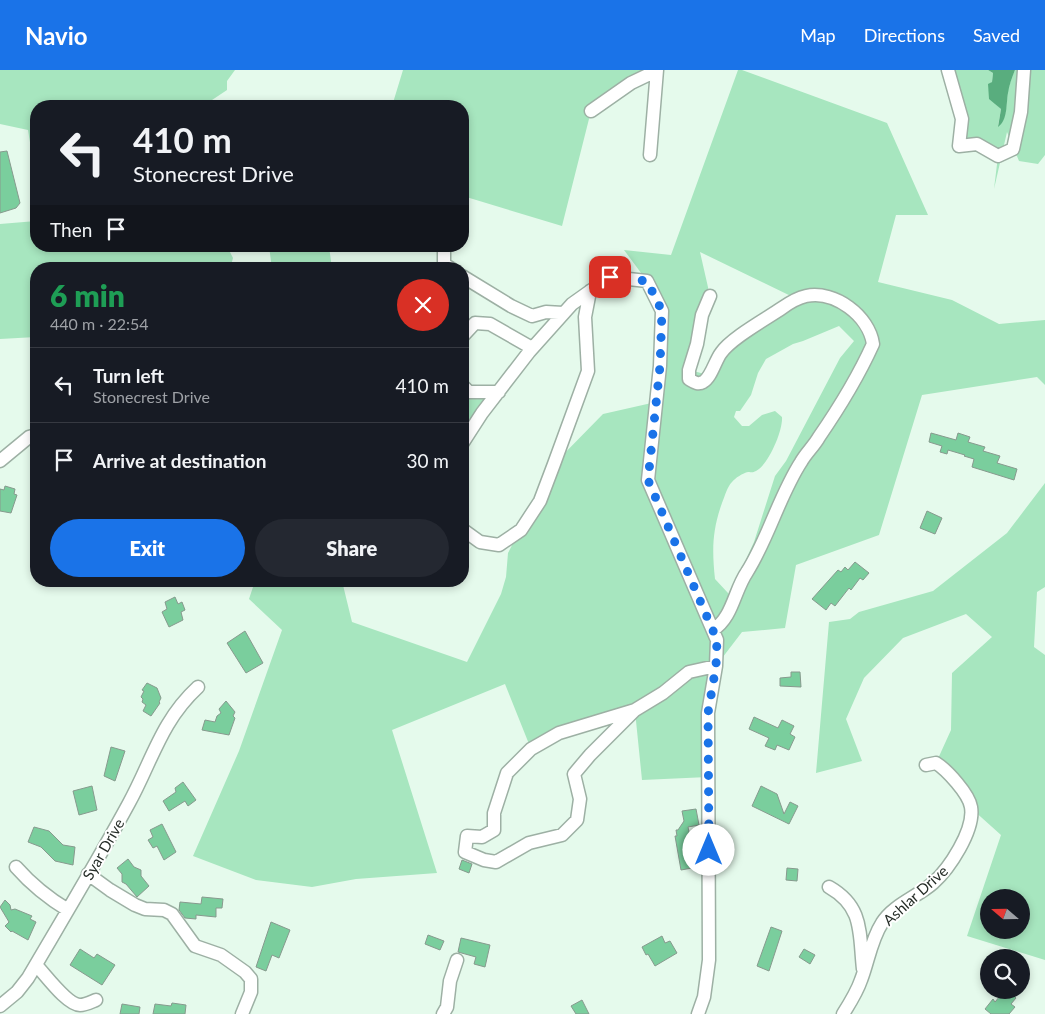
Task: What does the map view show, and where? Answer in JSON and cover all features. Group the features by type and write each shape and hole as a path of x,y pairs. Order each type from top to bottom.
{"street":[{"path":"592,111 631,83 656,70"},
{"path":"650,155 656,70"},
{"path":"948,70 962,119 959,146 976,144 998,156 1013,149 1021,112 1024,70"},
{"path":"469,433 482,413 532,348 567,309 610,277 647,281 662,311 660,366 648,480 717,640 716,666 708,713 709,960 704,997 698,1014"},
{"path":"469,280 511,306 532,316 567,309"},
{"path":"469,534 480,542 498,545 521,530 540,501 588,371 585,317 590,291"},
{"path":"710,296 702,315 690,370 689,379 700,384 705,381 722,351 730,343 784,306 807,296 827,297 842,302 862,319 871,334 872,344 836,412 801,462 791,480 770,528 738,588 730,612 721,624 713,630"},
{"path":"469,329 475,323 490,324 532,348"},
{"path":"469,392 498,392"},
{"path":"0,461 30,437"},
{"path":"636,710 559,734 531,749 507,773 494,813 494,830 482,838 467,836 465,852 484,860 496,862 529,843 562,835 577,820 580,799 574,774 590,755 636,710 663,693 689,672 716,666"},
{"name":"Syar Drive","path":"0,1006 17,992 28,978 130,802 164,729 184,700 198,687"},
{"name":"Ashlar Drive","path":"843,1014 864,974 875,936 883,922 890,913 932,884 949,866 958,853 967,830 972,810 970,804 952,777 941,766 936,763 926,765"},
{"path":"16,867 50,899 68,910"},
{"path":"88,874 110,890 145,909 164,910 172,914 195,946 221,955 245,972 251,979 251,992 242,1014"},
{"path":"829,887 847,899 857,918 864,974"},
{"path":"443,1014 450,981 457,960"},
{"path":"36,965 62,994 74,1003 80,1005 96,1000"}],"shaded area":[{"path":"0,70 235,70 227,81 227,90 212,100 30,100 30,142 28,130 0,124"},
{"path":"403,70 657,70 591,111 562,226 469,198 469,100 394,100"},
{"path":"738,70 742,70 887,123 928,215 896,215 878,282 952,300 999,324 1045,320 1045,385 1037,377 922,395 879,535 796,565 785,628 742,632 716,666 708,777 642,780 635,711 531,749 505,684 392,730 437,873 356,879 312,887 256,880 193,856 239,751 282,630 249,599 253,587 343,587 352,622 467,662 501,594 506,577 508,553 554,464 603,414 656,402 662,311 647,281 624,250 671,255","holes":["700,252 797,299 722,351 708,375 690,370 710,296","839,326 854,341 840,358 786,461 775,476 754,542 740,579 730,598 728,593 715,579 713,559 716,523 730,484 744,473 753,472 761,468 770,455 782,423 782,417 775,411 762,415 749,426 742,426 734,417 736,411 740,411 751,395 758,373 766,359 793,344"]},
{"path":"948,70 988,70 993,73 992,82 989,85 989,93 993,101 1001,109 998,126 1004,118 1008,90 1015,70 1045,70 1045,155 1038,164 1019,161 1007,132 994,189 998,156 959,146 962,119"},
{"path":"988,70 1015,70 1008,90 1004,120 998,127 1001,109 989,99 988,84 992,82 993,73"},
{"path":"30,222 30,252 230,252 233,258 232,262 30,262 30,337 0,339 0,224"},
{"path":"270,252 330,252 331,262 271,262"},
{"path":"469,391 499,392 469,435"},
{"path":"1045,483 1045,587 1037,592 1034,647 1045,655 1045,960 1030,955 1030,949 1009,949 967,936 980,897 980,939 1030,939 1030,889 983,889 1001,835 972,809 936,763 951,730 952,673 992,637 966,614 903,638 864,678 846,719 862,761 816,773 829,622 850,619 859,612 933,591 1007,533"}],"building":[{"path":"7,151 20,203 16,208 0,213 0,152"},
{"path":"931,433 956,440 958,433 970,437 968,442 985,447 983,451 1000,456 997,463 1017,469 1014,480 972,467 974,459 965,455 948,450 947,454 940,452 942,446 929,442"},
{"path":"5,486 15,489 14,494 17,495 11,513 0,511 0,489 4,490"},
{"path":"927,511 942,518 935,534 920,528"},
{"path":"855,562 869,573 863,580 860,578 851,590 849,588 835,606 831,603 826,610 812,599 838,570 841,572 845,567 848,570"},
{"path":"175,597 178,604 182,602 185,610 181,612 183,620 169,627 162,612 167,609 165,602"},
{"path":"245,631 263,663 246,673 227,643"},
{"path":"791,672 800,672 801,687 780,686 780,678 791,677"},
{"path":"147,683 157,688 161,698 160,703 151,716 143,711 146,705 142,702 143,699 141,697 144,691 142,690"},
{"path":"226,701 235,712 233,716 235,718 229,735 202,730 205,720 215,722 217,716 221,713 219,709"},
{"path":"754,717 778,728 782,720 794,726 790,734 795,737 789,750 777,745 775,750 765,746 769,738 749,729"},
{"path":"111,747 125,751 115,781 104,776"},
{"path":"183,782 196,800 188,806 185,801 169,811 163,801 176,792 175,788"},
{"path":"92,786 97,810 79,815 73,791"},
{"path":"761,786 777,794 784,814 790,802 798,806 789,824 752,806"},
{"path":"696,809 699,825 688,827 698,864 691,865 692,868 681,870 675,836 677,836 676,830 684,821 682,811"},
{"path":"162,824 176,852 164,860 157,846 153,848 148,840 153,837 150,830"},
{"path":"34,827 49,831 63,845 75,847 73,865 55,861 41,847 28,842"},
{"path":"128,859 134,867 141,870 141,876 149,886 137,897 122,882 122,874 117,868"},
{"path":"462,860 472,864 469,873 459,869"},
{"path":"787,868 798,869 797,881 786,880"},
{"path":"202,897 223,899 222,908 216,908 216,917 196,915 196,919 185,918 179,910 180,902 201,904"},
{"path":"5,900 10,905 11,910 15,909 32,916 30,919 36,922 28,940 11,932 5,926 9,922 0,907"},
{"path":"271,922 290,930 279,958 272,955 266,971 256,967"},
{"path":"771,927 782,931 769,971 757,966"},
{"path":"428,935 444,941 440,950 425,944"},
{"path":"662,936 665,943 670,941 677,953 655,966 642,947"},
{"path":"461,938 490,945 485,967 474,964 476,957 458,952"},
{"path":"80,949 94,958 97,954 115,965 102,985 70,965"},
{"path":"804,949 815,955 810,964 799,957"},
{"path":"993,999 995,1002 998,999 1015,999 1011,1004 1015,1007 1009,1014 991,1014 985,1009"},
{"path":"582,1000 589,1014 576,1014 571,1006"},
{"path":"172,1003 186,1005 185,1014 153,1014 155,1004 171,1006"},
{"path":"122,1004 140,1007 139,1014 120,1014"}],"route":[{"path":"610,277 647,281 662,311 660,366 648,480 717,640 716,666 708,713 709,850"}]}
